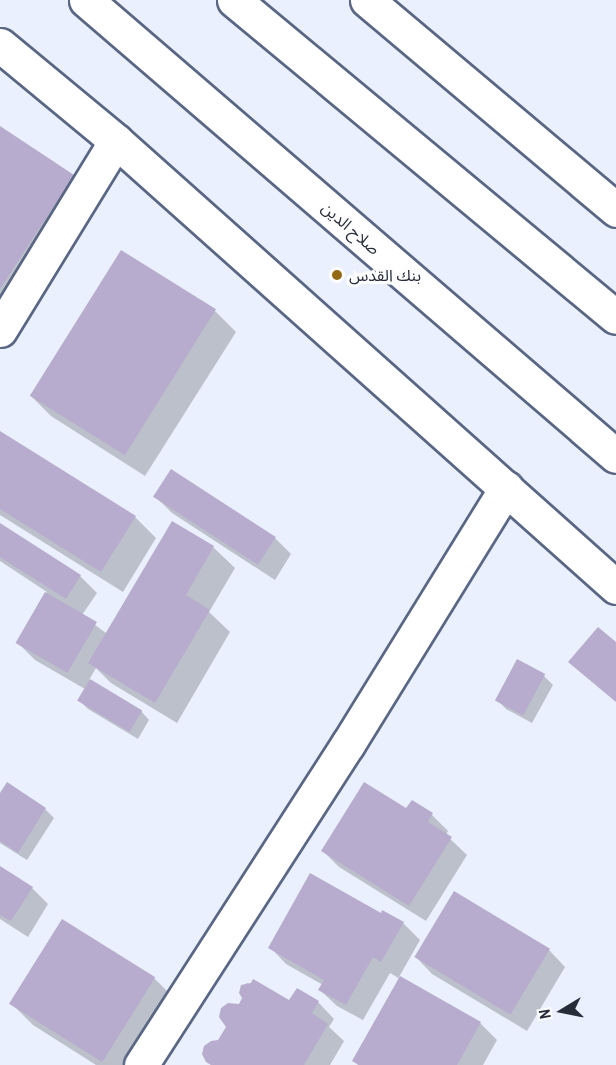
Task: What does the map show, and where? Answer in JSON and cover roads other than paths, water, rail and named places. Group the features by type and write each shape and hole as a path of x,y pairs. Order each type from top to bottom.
{"main road":[{"name":"صلاح الدين","path":"86,0 616,456"},
{"path":"234,0 616,317"},
{"path":"367,0 616,210"},
{"path":"0,45 116,141 616,587"},
{"path":"0,330 116,141"},
{"path":"141,1065 348,744 506,488"}],"place":[{"name":"بنك القدس","path":"337,275"}]}
